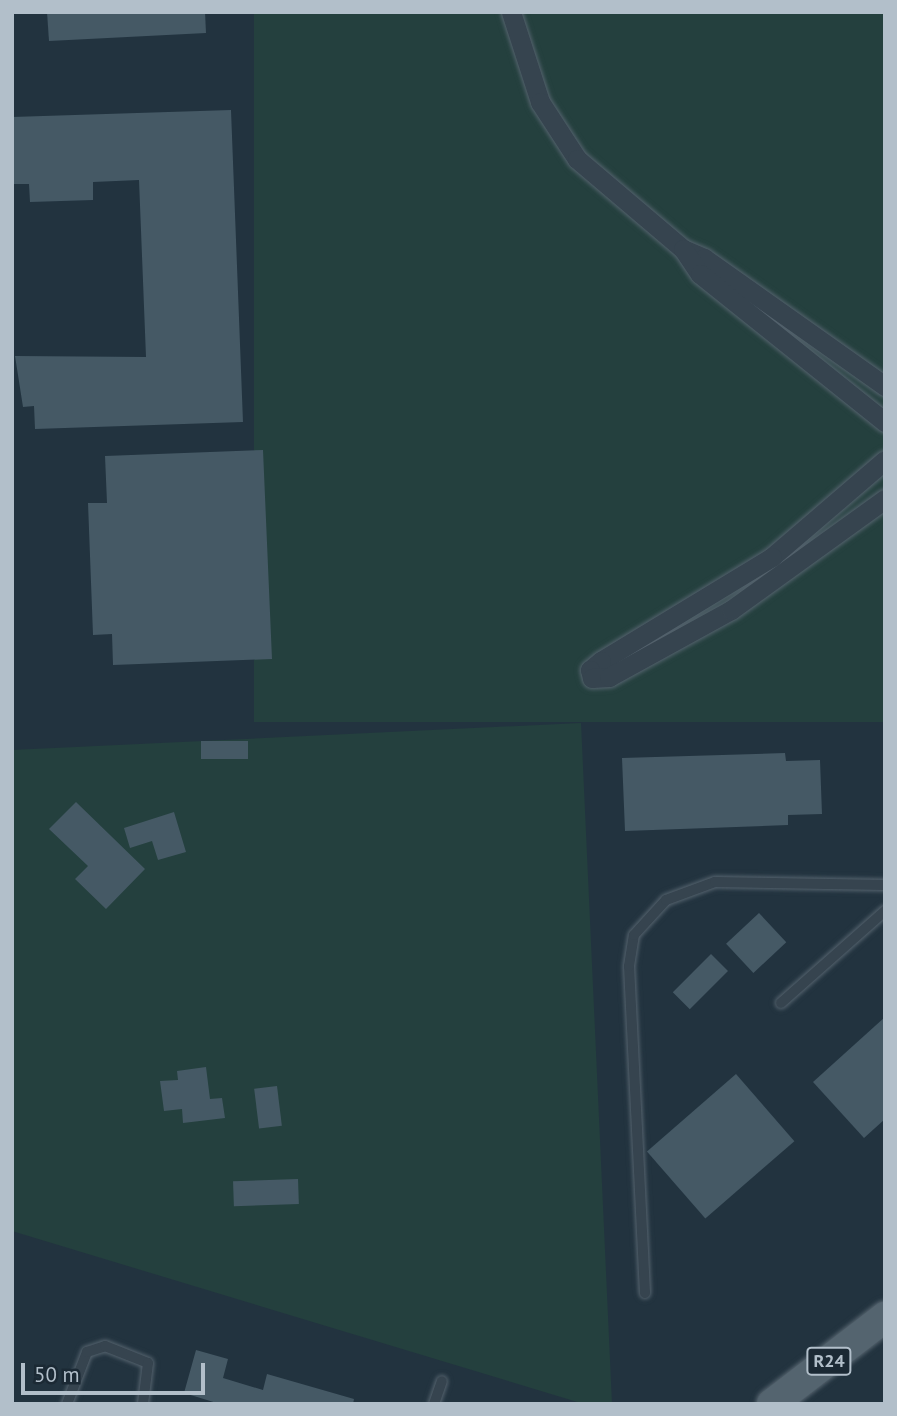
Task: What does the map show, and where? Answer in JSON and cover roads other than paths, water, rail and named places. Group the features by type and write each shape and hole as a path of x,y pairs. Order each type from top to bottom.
{"main road":[{"name":"R24","path":"772,1404 885,1317"}],"street":[{"path":"511,12 540,102 577,159 683,249 885,386"},
{"path":"683,249 700,274 885,422"},
{"path":"885,460 772,557 601,661 590,670 592,678 609,677 731,610 885,499"}],"lane":[{"path":"645,1293 629,966 634,935 667,900 703,884 885,885"},
{"path":"781,1003 885,911"},
{"path":"67,1404 86,1352 105,1346 148,1363 143,1404"},
{"path":"434,1404 442,1381"}]}
